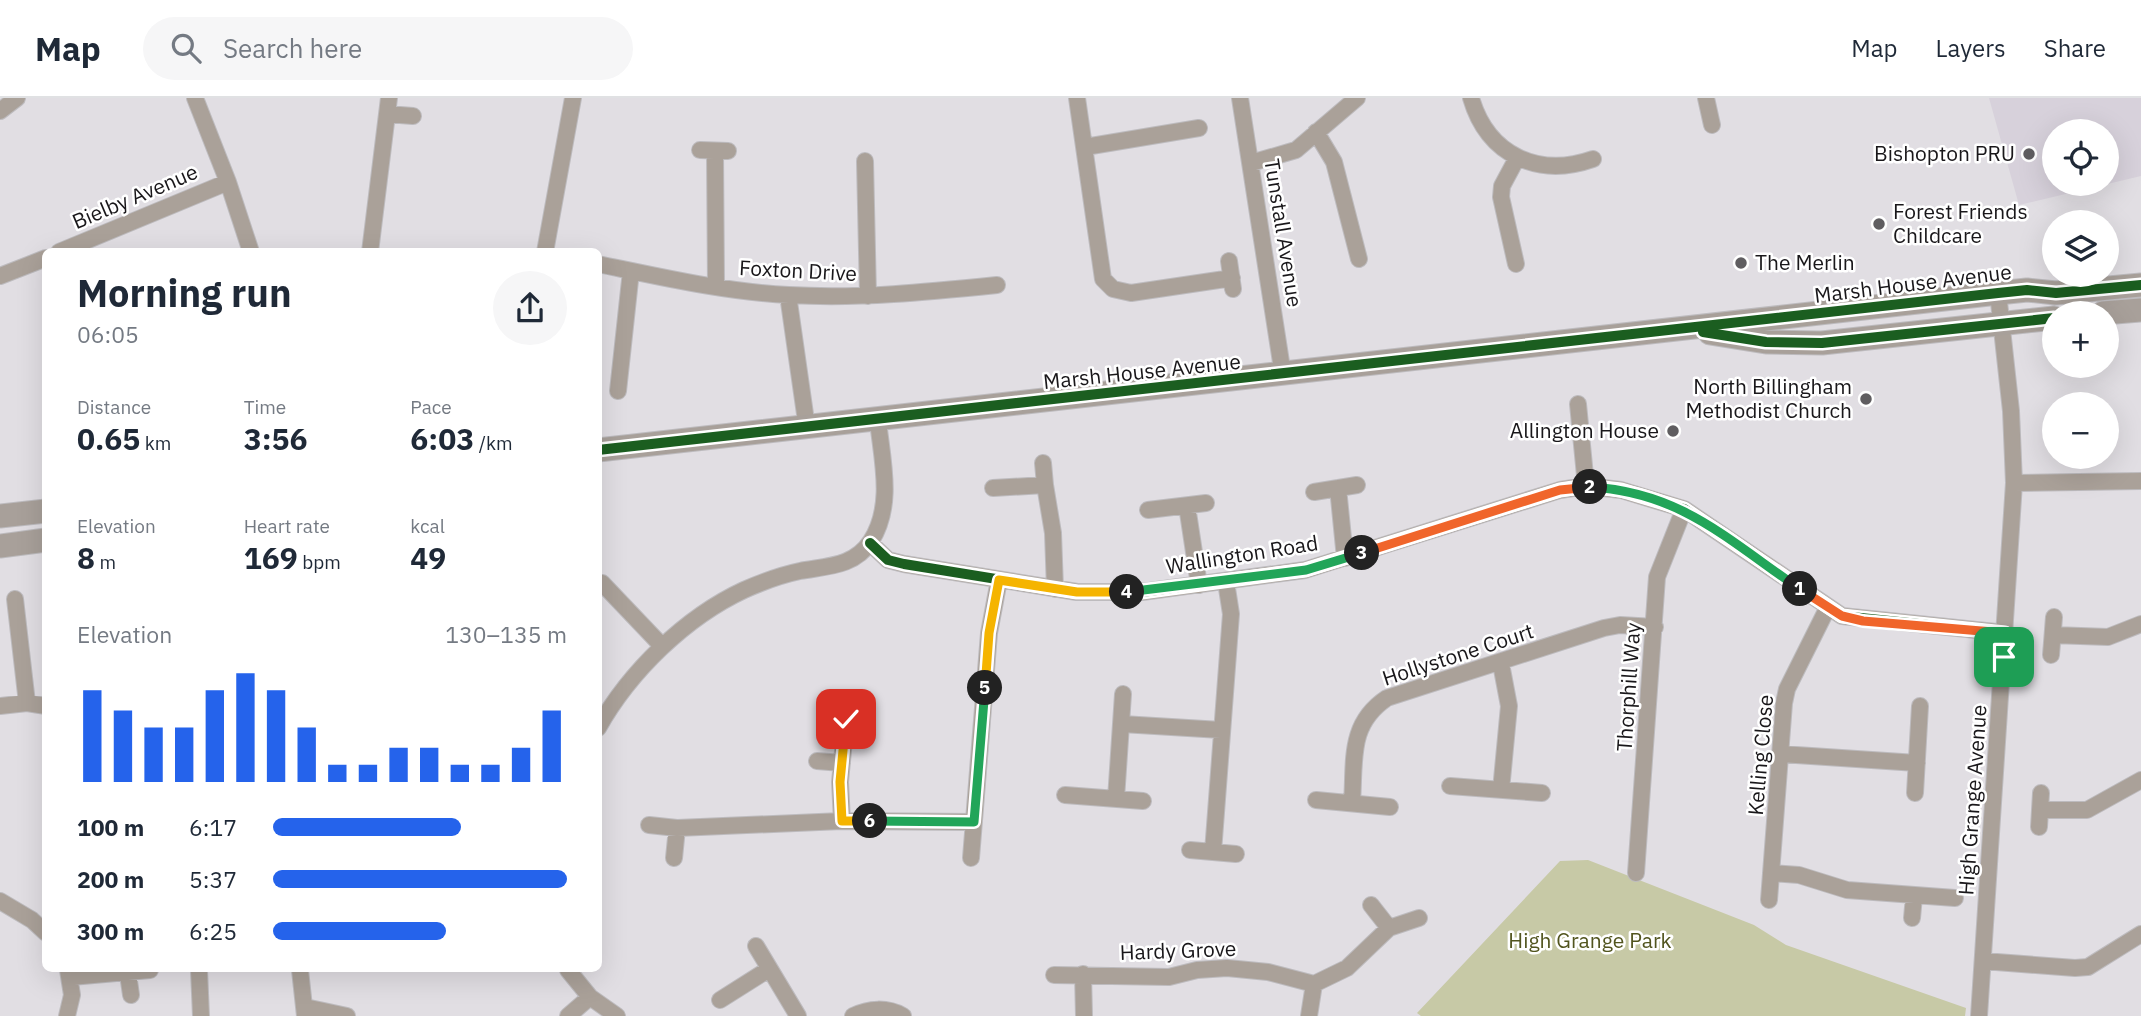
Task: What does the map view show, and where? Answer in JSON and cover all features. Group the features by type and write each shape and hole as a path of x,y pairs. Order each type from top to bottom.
{"street":[{"path":"0,111 17,98"},
{"path":"195,98 228,181 250,248"},
{"path":"546,248 573,98"},
{"path":"1077,98 1103,279 1113,289 1131,293 1231,276"},
{"name":"Tunstall Avenue","path":"1240,98 1283,375"},
{"path":"1471,98 1487,129 1517,158 1534,165 1552,167 1575,165 1593,159"},
{"path":"1251,163 1296,150 1351,99"},
{"path":"1704,105 1712,125"},
{"path":"370,248 388,106 413,116"},
{"path":"1085,147 1199,127"},
{"path":"1316,132 1334,162 1359,259"},
{"path":"714,150 716,287"},
{"path":"1516,264 1516,227 1502,187 1517,158"},
{"path":"868,296 859,161 882,161"},
{"name":"Bielby Avenue","path":"91,246 228,181"},
{"path":"0,276 42,260"},
{"name":"Foxton Drive","path":"602,265 716,287 788,295 868,296 998,285"},
{"path":"618,391 631,271"},
{"name":"Marsh House Avenue","path":"602,450 878,421 1998,293 2027,290 2056,293 2141,285"},
{"name":"High Grange Avenue","path":"1979,1016 2014,482 2011,411 1998,293"},
{"path":"788,295 807,428"},
{"path":"2119,312 2141,310"},
{"name":"Marsh House Avenue","path":"1689,330 1793,344 2042,319"},
{"path":"1578,404 1586,486"},
{"path":"602,721 662,646 718,604 778,577 842,564 870,543 880,523 885,504 878,421"},
{"path":"1043,463 1053,533 1055,589"},
{"path":"2014,482 2141,481"},
{"path":"993,488 1045,485"},
{"path":"1314,492 1357,485"},
{"name":"Wallington Road","path":"870,543 888,560 904,564 1055,589 1113,593 1226,582 1306,570 1560,490 1586,486 1643,494 1684,509 1842,616 1863,621 2005,633"},
{"path":"1338,488 1345,558"},
{"path":"1149,510 1206,503"},
{"path":"1187,506 1199,585"},
{"name":"Thorphill Way","path":"1636,873 1657,577 1684,509"},
{"path":"0,516 42,511"},
{"path":"0,546 42,541"},
{"path":"971,858 989,633 999,580"},
{"path":"1213,852 1231,614 1226,582"},
{"path":"602,585 662,646"},
{"path":"15,599 8,621 27,703"},
{"name":"Kelling Close","path":"1769,900 1787,688 1828,609"},
{"path":"2051,655 2054,617"},
{"path":"2053,635 2108,637 2141,624"},
{"name":"Hollystone Court","path":"1352,803 1357,739 1363,720 1374,707 1387,698 1501,664 1604,628 1620,625 1655,627"},
{"path":"1501,664 1509,706 1501,790"},
{"path":"1116,799 1123,694"},
{"path":"0,706 27,703 42,705"},
{"path":"1915,793 1920,706"},
{"path":"842,821 842,763 846,719"},
{"path":"1122,724 1221,730"},
{"path":"1781,754 1917,763"},
{"path":"817,761 842,763"},
{"path":"2040,810 2087,810 2141,779"},
{"path":"1450,786 1542,793"},
{"path":"2039,827 2042,793"},
{"path":"1065,795 1143,801"},
{"path":"1316,800 1391,807"},
{"path":"649,825 677,828 842,821 974,822"},
{"path":"674,858 677,828"},
{"path":"1190,850 1236,853"},
{"path":"1772,873 1799,875 1847,890 1955,898"},
{"path":"1912,918 1913,896"},
{"path":"0,901 32,920 42,929"},
{"path":"1371,905 1390,928"},
{"path":"1309,1016 1314,984 1347,968 1390,928 1419,918"},
{"path":"1983,961 2088,967 2141,934"},
{"path":"756,946 798,1016"},
{"name":"Hardy Grove","path":"1054,975 1169,977 1198,970 1227,968 1268,972 1314,984"},
{"path":"720,1000 769,969"},
{"path":"67,1016 69,973 139,972"},
{"path":"199,972 201,1016"},
{"path":"300,972 305,1011 347,1016"},
{"path":"570,972 590,997 617,1016"},
{"path":"128,974 131,995"},
{"path":"1083,974 1083,1016"},
{"path":"568,1016 590,997"},
{"path":"853,1016 876,1009 894,1011 903,1016"}],"shaded area":[{"name":"Bishopton PRU","path":"1989,98 2141,98 2141,176 2119,181 2119,119 2042,119 2042,196 2057,196 2019,205"}],"green space":[{"name":"High Grange Park","path":"1588,860 1754,925 1786,945 1966,1008 1965,1016 1421,1016 1417,1013 1560,861"}],"cycle path":[{"path":"602,450 1998,293 2027,290 2056,293 2141,285"},
{"path":"1703,332 1766,342 1822,343 2042,319"},
{"path":"870,543 888,560 904,564 1077,592 1142,592 1305,570 1560,490 1586,486 1621,490 1684,509 1842,616 2005,633"}],"place":[{"name":"Bishopton PRU","path":"2029,154"},
{"name":"Forest Friends Childcare","path":"1879,224"},
{"name":"The Merlin","path":"1741,263"},
{"name":"North Billingham Methodist Church","path":"1866,399"},
{"name":"Allington House","path":"1673,431"}],"route":[{"path":"846,719 840,782 842,821 974,822 989,633 999,580 1077,592 1113,593 1226,582 1306,570 1560,490 1586,486 1643,494 1684,509 1842,616 1863,621 2005,633 2004,657"}]}
